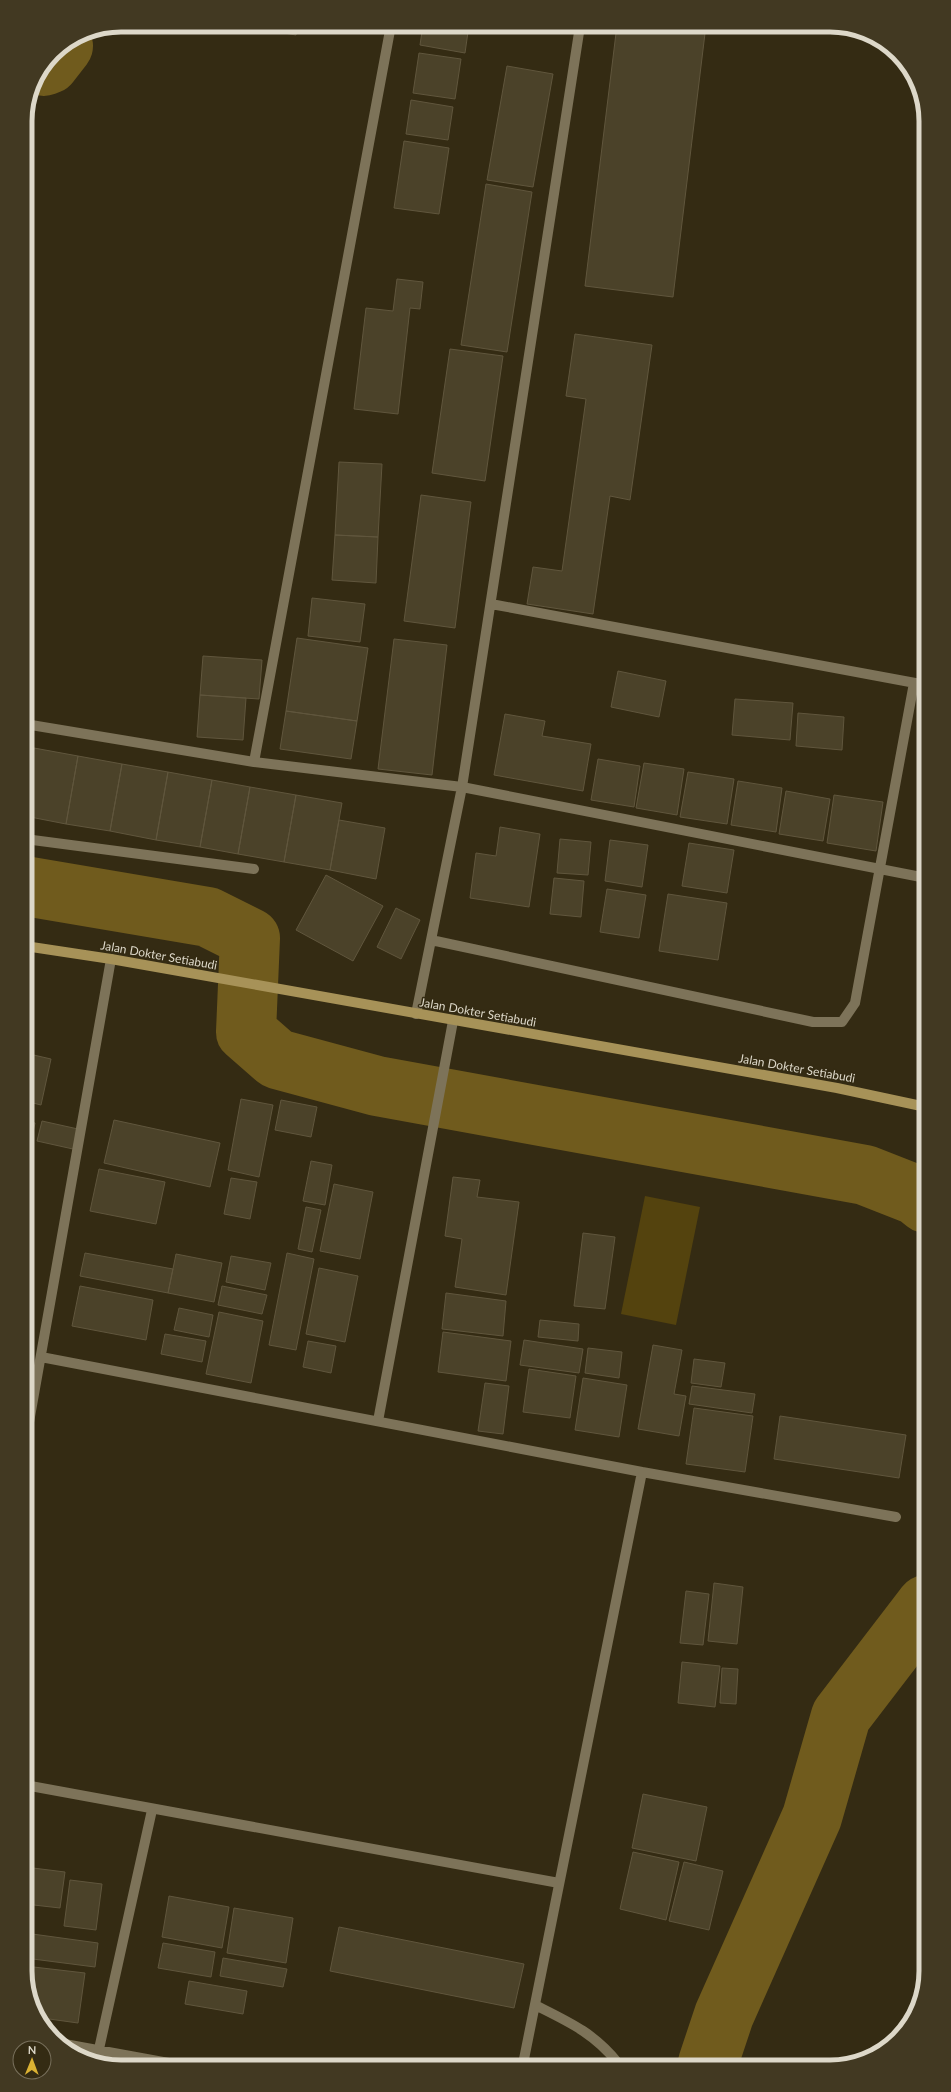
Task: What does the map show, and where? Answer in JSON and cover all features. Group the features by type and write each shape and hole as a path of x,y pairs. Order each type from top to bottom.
{"main road":[{"name":"Jalan Dokter Setiabudi","path":"32,947 111,959 278,990 837,1088 919,1106"}],"street":[{"path":"254,762 389,32"},
{"path":"416,1014 462,787 579,32"},
{"path":"491,604 919,683"},
{"path":"431,940 813,1022 842,1022 855,1003 914,682"},
{"path":"32,725 254,762 462,787 919,877"},
{"path":"32,840 254,869"},
{"path":"32,1406 111,959"},
{"path":"378,1421 453,1021"},
{"path":"41,1357 642,1472 896,1517"},
{"path":"524,2060 642,1472"},
{"path":"32,1787 559,1883"},
{"path":"99,2049 152,1810"},
{"path":"535,2005 585,2030 607,2049 615,2060"},
{"path":"71,2045 155,2060"}],"shaded area":[{"path":"645,1196 700,1207 676,1325 621,1314"}],"building":[{"path":"278,32 297,32 296,35"},
{"path":"422,32 468,32 465,53 420,45"},
{"path":"616,32 705,32 673,297 585,286"},
{"path":"419,53 461,59 455,99 413,93"},
{"path":"507,66 553,74 533,187 487,180"},
{"path":"411,100 453,107 448,140 406,134"},
{"path":"404,141 449,148 439,214 394,208"},
{"path":"486,184 532,192 507,352 461,345"},
{"path":"397,279 423,282 420,309 410,308 398,414 354,409 366,308 393,311"},
{"path":"575,334 652,345 630,500 610,496 593,614 527,604 533,567 562,571 586,399 566,396"},
{"path":"450,349 503,356 485,481 432,473"},
{"path":"339,462 382,464 378,537 335,535"},
{"path":"421,495 471,502 455,628 404,621"},
{"path":"335,535 378,537 376,583 332,580"},
{"path":"312,598 365,604 360,642 308,636"},
{"path":"297,638 368,648 357,721 286,711"},
{"path":"394,639 447,645 432,775 378,769"},
{"path":"203,656 262,660 259,699 200,695"},
{"path":"618,671 666,681 659,717 611,707"},
{"path":"200,695 246,698 243,740 197,737"},
{"path":"735,699 793,703 790,740 732,735"},
{"path":"286,711 357,721 351,759 280,749"},
{"path":"798,713 844,717 842,750 796,746"},
{"path":"505,714 545,721 542,736 591,744 583,791 494,775"},
{"path":"32,748 34,748 32,759"},
{"path":"34,748 78,756 66,824 32,817 32,759"},
{"path":"78,756 122,764 110,831 66,824"},
{"path":"598,759 640,766 634,807 591,800"},
{"path":"644,763 684,769 677,815 636,808"},
{"path":"122,764 168,772 156,840 110,831"},
{"path":"168,772 212,780 200,847 156,840"},
{"path":"688,772 734,779 727,824 680,817"},
{"path":"212,780 250,787 238,854 200,847"},
{"path":"738,781 782,788 776,832 731,825"},
{"path":"250,787 296,795 284,862 238,854"},
{"path":"786,791 830,799 823,841 779,834"},
{"path":"296,795 342,803 330,870 284,862"},
{"path":"834,795 883,802 876,851 827,843"},
{"path":"339,820 385,828 376,879 330,870"},
{"path":"500,827 540,834 529,907 470,898 476,853 496,856"},
{"path":"560,839 591,842 588,875 557,873"},
{"path":"610,840 648,845 642,887 605,881"},
{"path":"689,843 734,850 727,893 682,886"},
{"path":"326,875 383,906 353,961 296,930"},
{"path":"554,878 584,881 581,917 550,914"},
{"path":"607,889 646,895 639,938 600,932"},
{"path":"668,894 727,903 718,960 659,951"},
{"path":"396,908 420,920 401,959 377,947"},
{"path":"32,1055 51,1059 41,1105 32,1103"},
{"path":"241,1099 273,1105 259,1177 228,1170"},
{"path":"281,1100 317,1107 311,1137 275,1130"},
{"path":"114,1120 220,1143 210,1187 104,1163"},
{"path":"42,1121 78,1129 73,1149 37,1141"},
{"path":"32,1122 35,1123 32,1137"},
{"path":"311,1161 332,1165 325,1205 303,1201"},
{"path":"99,1169 165,1182 156,1224 90,1211"},
{"path":"453,1177 480,1180 477,1197 519,1202 506,1295 455,1287 462,1239 445,1236"},
{"path":"231,1178 257,1182 250,1219 224,1214"},
{"path":"334,1184 373,1192 360,1259 320,1251"},
{"path":"306,1207 321,1210 312,1252 298,1249"},
{"path":"583,1233 615,1237 605,1309 574,1306"},
{"path":"85,1253 173,1269 168,1293 80,1276"},
{"path":"287,1253 314,1259 296,1350 269,1345"},
{"path":"176,1254 222,1263 214,1302 168,1293"},
{"path":"231,1256 271,1263 265,1290 226,1282"},
{"path":"319,1268 358,1276 345,1342 306,1334"},
{"path":"80,1286 153,1300 146,1340 72,1326"},
{"path":"222,1286 267,1295 262,1314 218,1305"},
{"path":"446,1293 506,1301 503,1336 442,1329"},
{"path":"179,1308 213,1315 209,1337 174,1330"},
{"path":"219,1312 263,1321 251,1383 206,1374"},
{"path":"540,1320 579,1324 578,1341 538,1337"},
{"path":"443,1332 511,1341 506,1381 438,1372"},
{"path":"165,1334 206,1341 202,1362 161,1354"},
{"path":"524,1340 583,1349 579,1373 520,1365"},
{"path":"308,1341 336,1346 331,1373 303,1367"},
{"path":"653,1345 682,1350 674,1394 686,1396 679,1436 638,1429"},
{"path":"588,1348 622,1352 619,1378 585,1373"},
{"path":"694,1359 725,1363 721,1387 691,1383"},
{"path":"529,1369 576,1376 570,1418 523,1412"},
{"path":"583,1378 627,1385 619,1437 575,1430"},
{"path":"485,1383 509,1386 503,1434 478,1431"},
{"path":"692,1386 755,1394 752,1413 689,1404"},
{"path":"694,1408 753,1416 745,1472 686,1464"},
{"path":"780,1416 906,1435 899,1478 774,1459"},
{"path":"714,1583 743,1587 737,1644 708,1641"},
{"path":"686,1591 709,1594 703,1645 680,1643"},
{"path":"682,1662 720,1666 715,1707 678,1703"},
{"path":"722,1668 738,1669 736,1704 720,1703"},
{"path":"643,1794 707,1807 696,1861 632,1848"},
{"path":"633,1852 679,1862 666,1920 620,1909"},
{"path":"684,1862 723,1871 709,1930 669,1921"},
{"path":"32,1868 65,1872 60,1908 32,1905"},
{"path":"70,1880 102,1884 96,1930 64,1926"},
{"path":"169,1896 229,1907 222,1948 162,1937"},
{"path":"234,1908 293,1918 286,1963 227,1953"},
{"path":"339,1927 524,1964 514,2008 330,1971"},
{"path":"32,1934 98,1943 95,1967 32,1959"},
{"path":"163,1943 215,1952 211,1977 158,1968"},
{"path":"223,1958 287,1969 283,1987 220,1976"},
{"path":"32,1967 85,1973 78,2023 45,2018 35,1994"},
{"path":"189,1981 247,1991 243,2014 185,2004"}],"waterway":[{"path":"32,887 208,917 250,938 246,1032 277,1059 377,1086 865,1175 919,1197"},
{"path":"709,2060 724,2015 812,1817 841,1716 919,1614"}]}
